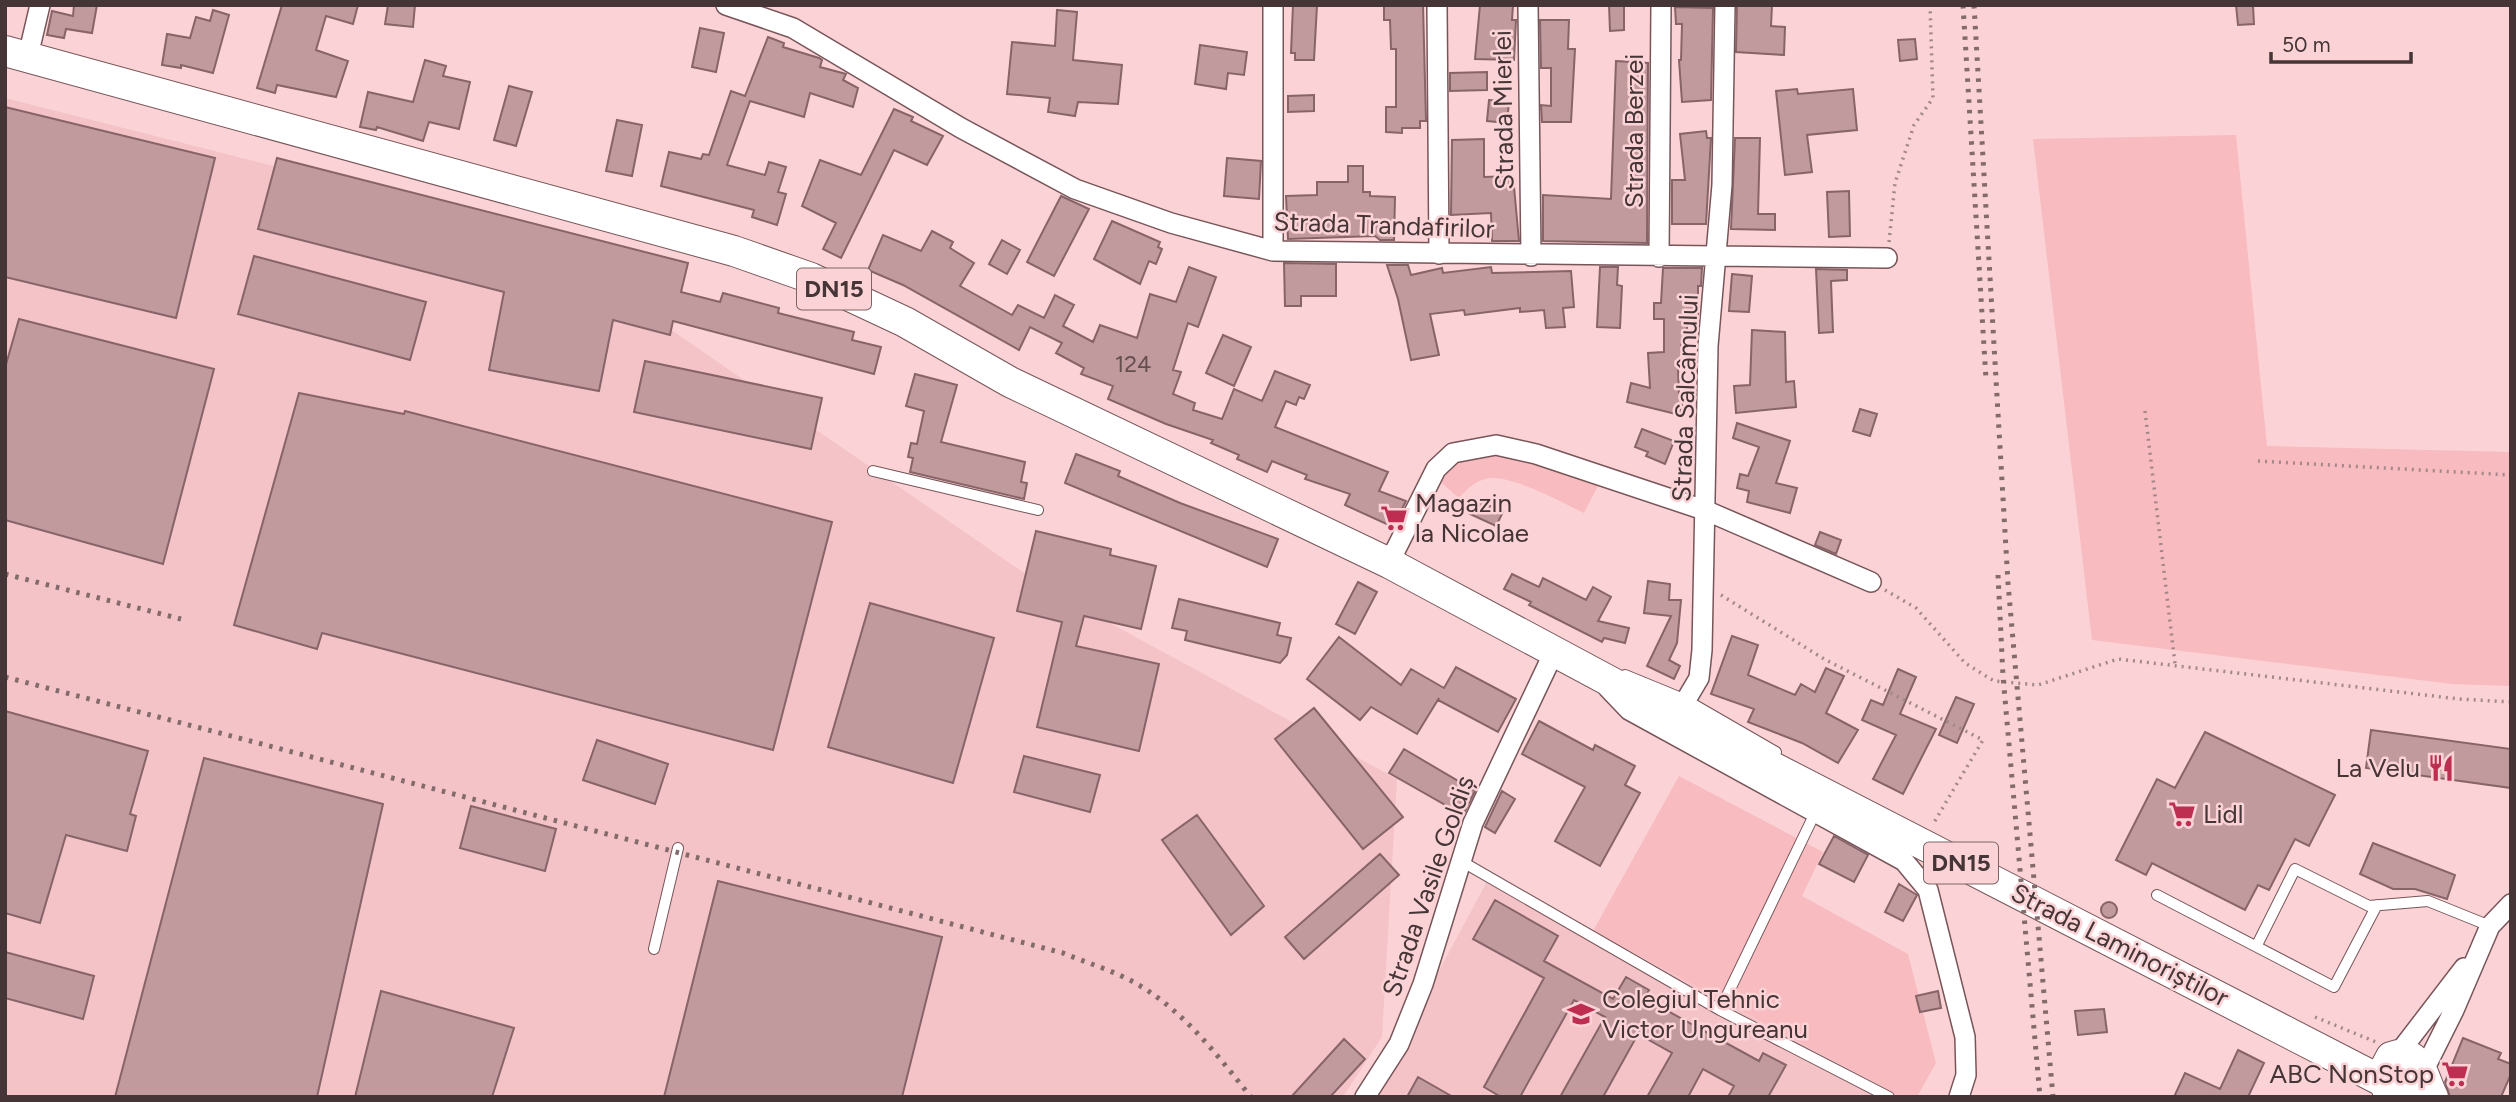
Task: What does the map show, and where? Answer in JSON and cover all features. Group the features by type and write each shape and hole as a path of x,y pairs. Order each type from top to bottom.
{"main road":[{"name":"DN15","path":"17,54 734,251 811,278 905,322 1010,382 1389,563 1604,678 1691,713"},
{"name":"Strada Laminoriștilor","path":"1691,713 1820,802 2398,1083"}],"street":[{"path":"17,54 40,5"},
{"name":"Strada Trandafirilor","path":"726,5 793,28 961,128 1076,189 1171,223 1273,251 1887,258"},
{"path":"1273,5 1273,251"},
{"path":"1437,5 1439,254"},
{"name":"Strada Mierlei","path":"1528,5 1531,256"},
{"name":"Strada Berzei","path":"1659,257 1661,5"},
{"name":"Strada Salcâmului","path":"1691,713 1699,678 1704,585 1708,346 1717,257 1725,5"},
{"path":"1389,563 1436,469 1453,453 1496,445 1547,457 1707,512 1871,582"},
{"name":"Strada Vasile Goldiș","path":"1365,1097 1399,1044 1423,984 1460,861 1483,798 1553,652"},
{"path":"1604,678 1614,697 1629,710 1820,802 1904,861 1928,890 1965,1037 1966,1074 1959,1097"},
{"path":"2398,1083 2454,1010 2490,926 2511,904"},
{"path":"2398,1083 2480,948"}],"lane":[{"path":"873,471 1038,510"},
{"path":"1691,713 1782,756"},
{"path":"1720,1010 1820,802"},
{"path":"654,949 678,848"},
{"path":"1460,861 1720,1010 1889,1097"},
{"path":"2257,945 2295,869 2369,906 2428,901 2490,926"},
{"path":"2157,895 2334,987 2377,905"}],"path":[{"path":"1887,258 1895,183 1913,125 1934,97 1930,5"},
{"path":"2145,411 2175,664"},
{"path":"2258,461 2511,475"},
{"path":"1871,582 1916,608 1965,663 1994,681 2038,685 2118,659 2459,699 2511,702"},
{"path":"1704,585 1825,659 1983,740 1928,832"}],"shaded area":[{"path":"5,98 526,230 1049,590 1397,779 1382,1037 1343,1097 5,1097"},
{"path":"2236,135 2267,446 2511,452 2511,686 2452,684 2092,640 2033,139"},
{"path":"1490,453 1516,455 1600,482 1584,513 1513,481 1491,478 1481,480 1459,498 1438,480 1461,458"},
{"path":"1679,776 1823,852 1802,896 1908,954 1936,1063 1917,1097 1901,1097 1593,931"},
{"name":"Colegiul Tehnic Victor Ungureanu","path":"1490,876 1901,1097 1371,1097"}],"building":[{"path":"74,5 97,5 92,33 66,29 64,38 47,35 52,11 73,16"},
{"path":"282,5 358,5 353,24 326,16 316,50 348,61 336,97 277,85 275,93 257,88"},
{"path":"388,5 415,5 413,27 385,24"},
{"path":"1293,5 1317,5 1314,60 1295,60 1295,53 1291,53"},
{"path":"1384,5 1423,5 1426,121 1420,121 1420,128 1402,128 1402,133 1386,132 1386,107 1396,107 1396,49 1391,49 1390,20 1384,20"},
{"path":"1480,5 1513,5 1512,20 1516,20 1514,60 1475,59"},
{"path":"1609,5 1624,5 1624,30 1610,31"},
{"path":"1737,5 1772,5 1771,26 1785,27 1784,55 1736,52"},
{"path":"2236,5 2253,5 2254,24 2238,25"},
{"path":"1675,7 1713,8 1711,100 1682,102 1679,60 1682,24 1676,24"},
{"path":"213,10 229,15 213,73 181,65 181,68 162,65 167,34 190,38 196,17 210,21"},
{"path":"1057,10 1077,12 1073,60 1122,65 1118,104 1078,102 1075,116 1048,112 1050,98 1007,94 1012,42 1055,46"},
{"path":"1540,20 1569,20 1568,49 1575,49 1571,122 1542,122 1541,105 1551,106 1551,68 1541,68"},
{"path":"700,28 724,33 716,72 692,67"},
{"path":"768,37 784,43 783,47 819,58 822,60 820,67 846,74 843,80 858,88 853,107 810,93 804,117 750,101 727,165 765,175 769,162 786,167 778,192 786,194 777,225 752,217 754,210 661,186 669,152 701,159 703,154 709,155 731,91 745,96"},
{"path":"1915,39 1917,59 1900,61 1898,40"},
{"path":"1200,45 1247,52 1244,75 1228,73 1226,89 1195,84"},
{"path":"425,60 446,66 443,76 470,82 459,129 429,122 423,141 377,127 376,130 360,127 368,92 413,102"},
{"path":"1616,61 1648,63 1647,243 1543,241 1543,195 1611,199"},
{"path":"1487,72 1487,90 1450,91 1450,73"},
{"path":"509,86 532,92 516,146 494,140"},
{"path":"1797,89 1798,94 1853,89 1857,130 1807,135 1812,172 1785,175 1776,91"},
{"path":"1314,95 1314,111 1288,112 1288,96"},
{"path":"1489,100 1509,102 1507,123 1487,121"},
{"path":"5,107 215,158 176,318 5,277"},
{"path":"894,109 913,117 911,121 943,136 927,165 894,150 841,258 823,249 836,223 802,206 820,160 861,175"},
{"path":"617,120 642,125 632,176 606,171"},
{"path":"1706,131 1707,138 1711,138 1706,224 1672,224 1672,180 1685,180 1680,134"},
{"path":"1735,138 1760,138 1758,214 1775,214 1775,230 1731,229"},
{"path":"1484,139 1484,177 1513,176 1519,241 1492,241 1491,213 1451,215 1452,140"},
{"path":"277,158 688,263 681,292 720,302 723,293 779,308 778,313 854,332 852,340 881,347 874,374 673,321 670,335 613,320 599,391 489,370 504,292 258,229"},
{"path":"1227,158 1261,161 1259,199 1224,196"},
{"path":"1348,166 1363,166 1363,192 1370,192 1370,196 1395,197 1394,240 1380,240 1375,236 1288,239 1286,196 1317,195 1317,182 1348,182"},
{"path":"1849,191 1850,236 1829,237 1827,192"},
{"path":"1061,196 1089,209 1054,276 1027,262"},
{"path":"1112,221 1160,242 1158,247 1162,249 1156,264 1149,261 1140,284 1094,259"},
{"path":"932,231 953,242 950,248 974,263 960,286 1012,315 1018,305 1044,318 1055,295 1074,305 1063,326 1093,342 1100,325 1137,338 1150,294 1176,302 1189,267 1216,277 1198,327 1188,323 1173,370 1181,372 1173,394 1195,403 1193,410 1222,419 1234,389 1262,401 1275,371 1310,385 1304,399 1299,397 1296,405 1286,401 1275,427 1388,472 1379,491 1406,501 1393,527 1345,505 1350,494 1305,479 1307,475 1272,461 1267,472 1237,459 1239,455 1211,443 1213,440 1166,424 1108,399 1113,386 1081,374 1084,368 1056,353 1062,343 1030,327 1019,350 903,285 868,270 883,235 921,251"},
{"path":"1002,240 1020,250 1007,274 989,264"},
{"path":"254,256 426,302 410,360 238,314"},
{"path":"1284,263 1336,264 1336,296 1301,296 1301,306 1285,306"},
{"path":"1387,265 1408,265 1411,275 1442,268 1443,273 1491,267 1492,273 1571,271 1574,307 1563,308 1565,327 1546,328 1544,310 1520,312 1520,308 1465,315 1464,310 1430,314 1439,355 1411,360 1398,299"},
{"path":"1600,267 1618,267 1617,285 1622,286 1620,328 1597,327"},
{"path":"1663,268 1702,268 1701,286 1698,286 1698,319 1687,319 1687,338 1681,339 1683,367 1678,367 1679,394 1684,395 1680,415 1627,402 1631,383 1650,388 1648,353 1664,352 1664,319 1654,319 1654,303 1661,303"},
{"path":"1816,269 1847,270 1847,280 1831,281 1833,332 1819,333"},
{"path":"1732,274 1752,276 1749,312 1729,311"},
{"path":"19,319 214,369 163,564 5,520 5,368"},
{"path":"1752,330 1785,332 1786,382 1794,381 1796,407 1736,413 1734,386 1750,385"},
{"path":"1223,335 1251,347 1234,386 1206,373"},
{"path":"645,361 822,398 811,449 634,412"},
{"path":"915,374 957,385 941,442 1025,462 1021,482 1027,483 1024,499 910,472 913,458 908,457 911,443 917,444 924,411 906,406"},
{"path":"299,393 404,414 405,411 832,522 773,750 322,633 317,649 234,625"},
{"path":"1860,409 1877,414 1870,436 1853,431"},
{"path":"1737,423 1790,441 1776,483 1797,488 1790,513 1747,502 1749,491 1737,488 1740,474 1748,476 1759,447 1733,438"},
{"path":"1642,429 1674,441 1665,464 1646,456 1648,452 1635,447"},
{"path":"1076,454 1120,471 1118,476 1180,503 1278,539 1267,567 1065,483"},
{"path":"1477,500 1503,512 1496,526 1470,514"},
{"path":"1036,531 1111,549 1110,555 1156,566 1141,629 1084,616 1076,646 1159,664 1139,751 1037,727 1062,622 1017,611"},
{"path":"1820,532 1841,540 1836,554 1815,545"},
{"path":"1512,574 1539,587 1543,578 1586,600 1593,587 1611,597 1598,621 1629,628 1625,643 1604,638 1602,642 1529,605 1531,602 1504,589"},
{"path":"1648,581 1670,584 1669,600 1681,600 1677,643 1669,660 1680,666 1674,679 1647,666 1671,616 1644,613"},
{"path":"1358,582 1377,592 1355,634 1336,624"},
{"path":"1179,599 1280,623 1277,635 1291,638 1287,655 1280,663 1185,640 1187,631 1172,628"},
{"path":"870,603 994,638 953,783 828,747"},
{"path":"1732,636 1758,645 1748,675 1795,695 1801,684 1815,692 1826,668 1844,676 1826,713 1858,730 1838,763 1802,743 1748,722 1754,709 1711,694"},
{"path":"1339,637 1401,685 1411,669 1444,688 1456,667 1516,699 1498,732 1438,700 1439,698 1417,734 1371,707 1360,720 1307,679"},
{"path":"1898,669 1916,677 1900,714 1936,729 1903,794 1873,779 1896,735 1862,720 1871,700 1883,705"},
{"path":"1956,697 1974,704 1957,743 1939,735"},
{"path":"1314,708 1403,817 1363,849 1275,739"},
{"path":"5,711 148,751 130,814 136,816 127,851 66,835 40,923 5,913"},
{"path":"1539,721 1593,750 1595,745 1635,766 1625,785 1640,793 1600,866 1555,841 1585,787 1522,754"},
{"path":"2371,730 2511,749 2511,788 2366,768"},
{"path":"2205,732 2335,795 2309,846 2295,839 2269,890 2258,885 2245,910 2152,863 2146,875 2116,860 2157,779 2175,788"},
{"path":"597,740 668,764 655,804 583,780"},
{"path":"1404,749 1475,791 1463,815 1389,773"},
{"path":"1024,756 1100,775 1090,812 1014,792"},
{"path":"204,758 383,804 317,1097 115,1097"},
{"path":"1502,791 1515,799 1495,833 1485,827"},
{"path":"471,806 556,829 545,871 460,848"},
{"path":"1197,815 1264,906 1231,935 1162,840"},
{"path":"1834,836 1868,855 1854,882 1819,864"},
{"path":"2373,843 2455,875 2447,899 2415,889 2393,889 2360,874"},
{"path":"1380,854 1399,875 1304,959 1285,937"},
{"path":"718,881 942,937 902,1097 664,1097"},
{"path":"1899,884 1917,895 1903,921 1885,912"},
{"name":"Colegiul Tehnic Victor Ungureanu","path":"1495,900 1558,936 1544,961 1613,999 1626,977 1649,990 1644,998 1759,1061 1763,1053 1786,1065 1768,1097 1728,1097 1734,1086 1703,1069 1688,1097 1647,1097 1672,1053 1638,1034 1603,1097 1560,1097 1605,1017 1574,1000 1520,1097 1501,1097 1484,1087 1544,978 1473,939"},
{"path":"2109,902 2115,904 2115,916 2109,918 2103,916 2101,910 2103,904"},
{"path":"5,952 94,976 83,1019 5,998"},
{"path":"381,991 514,1028 492,1097 355,1097"},
{"path":"1938,991 1941,1008 1920,1012 1916,996"},
{"path":"2104,1009 2107,1032 2078,1035 2075,1011"},
{"path":"2463,1038 2501,1053 2498,1059 2511,1064 2511,1074 2501,1097 2450,1097 2445,1082"},
{"path":"1344,1039 1365,1059 1330,1097 1291,1097"},
{"path":"2238,1050 2264,1063 2248,1097 2174,1097 2185,1073 2220,1089"},
{"path":"1418,1077 1453,1097 1407,1097"}],"railway":[{"path":"1963,5 1986,379"},
{"path":"1974,5 2008,583 2053,1097"},
{"path":"5,574 181,619"},
{"path":"1998,575 2003,676 2040,1097"},
{"path":"5,677 1063,953 1120,975 1154,995 1199,1035 1251,1097"}],"place":[{"name":"Magazin la Nicolae","path":"1394,518"},
{"name":"La Velu","path":"2441,768"},
{"name":"Lidl","path":"2182,814"},
{"name":"Colegiul Tehnic Victor Ungureanu","path":"1581,1014"},
{"name":"ABC NonStop","path":"2455,1074"}]}
